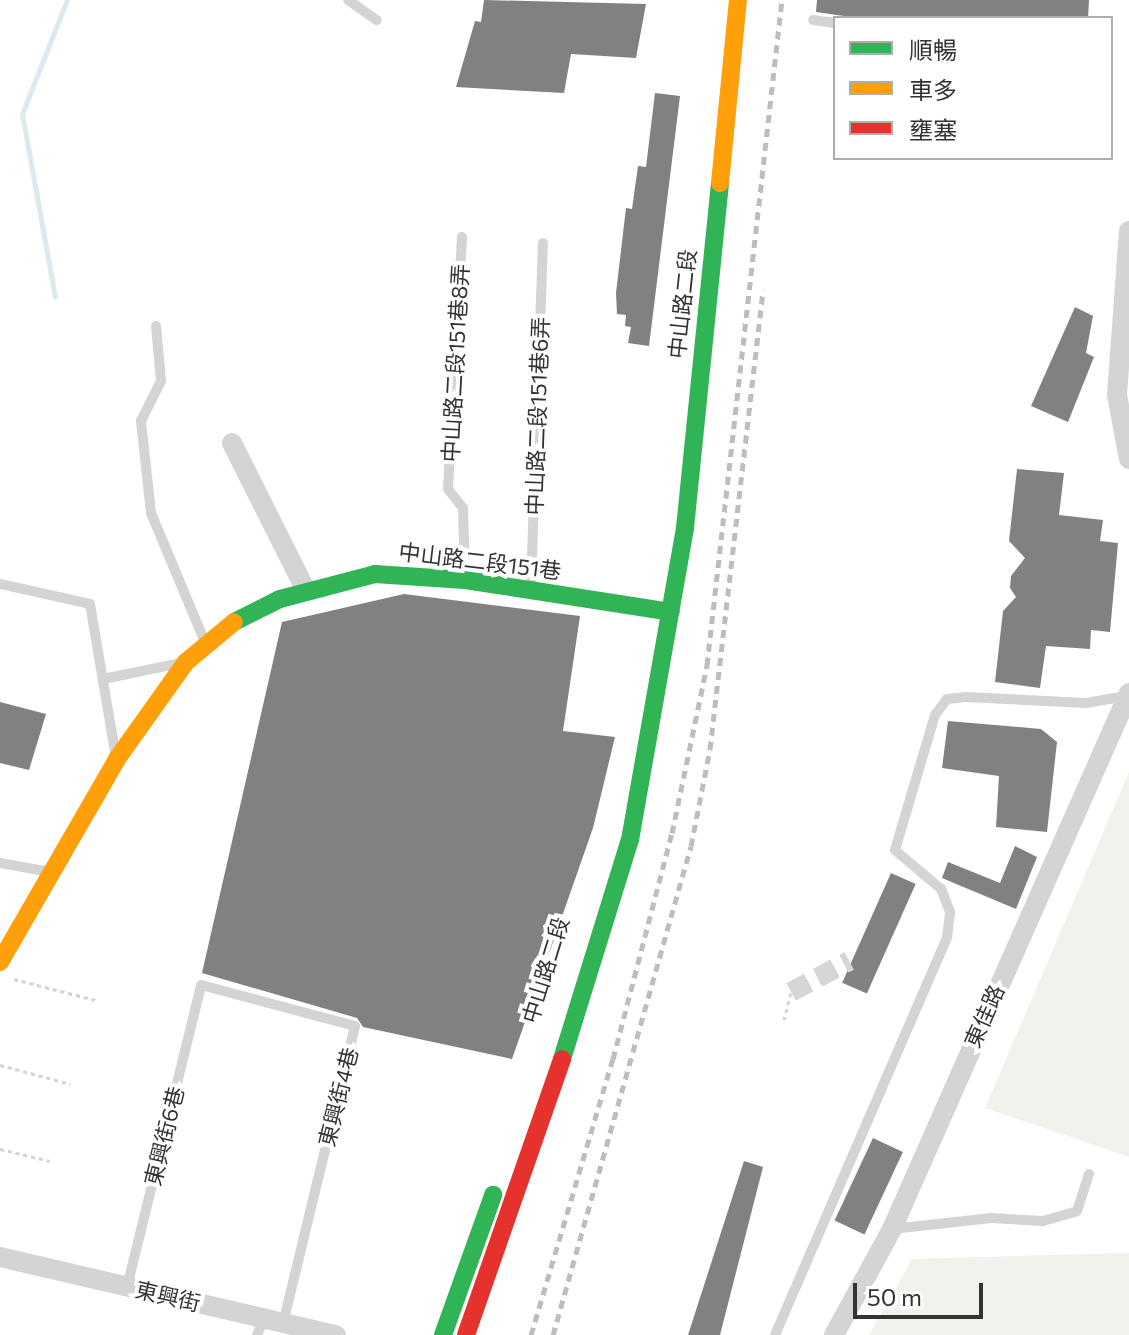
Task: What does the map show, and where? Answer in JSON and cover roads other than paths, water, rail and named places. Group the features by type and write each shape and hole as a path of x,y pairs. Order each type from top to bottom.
{"main road":[{"name":"中山路二段","path":"466,1335 559,1069 630,840 685,528 738,0"},
{"name":"中山路二段151巷","path":"0,962 117,759 186,662 225,626 306,591 375,574 465,580 671,612"},
{"name":"中山路二段","path":"443,1335 538,1071 605,860 671,612"}],"street":[{"path":"1129,231 1117,395 1129,459"},
{"path":"232,443 306,591"},
{"name":"東佳路","path":"834,1335 892,1229 1129,695"},
{"name":"東興街","path":"0,1257 127,1287 268,1326 336,1335"}],"lane":[{"path":"348,0 377,20"},
{"path":"813,20 833,23"},
{"name":"中山路二段151巷8弄","path":"462,237 448,489 463,508 465,580"},
{"name":"中山路二段151巷6弄","path":"530,589 543,243"},
{"path":"156,326 161,381 141,421 151,513 205,644"},
{"path":"0,584 90,604 117,759"},
{"path":"103,679 186,662"},
{"path":"775,1335 947,937 950,912 941,889 895,850 935,715 947,699 965,697 1086,703 1129,695"},
{"path":"0,863 52,872"},
{"name":"東興街6巷","path":"127,1287 201,985"},
{"name":"東興街4巷","path":"201,985 355,1026 268,1326"},
{"path":"892,1229 991,1218 1043,1221 1077,1211 1089,1174"}],"waterway":[{"path":"55,297 22,114 67,0"}],"tunnel":[{"path":"791,992 849,961"}],"railway":[{"path":"531,1335 613,1059 672,833 707,665 782,0"},
{"path":"553,1335 691,846 710,749 763,290"}]}
